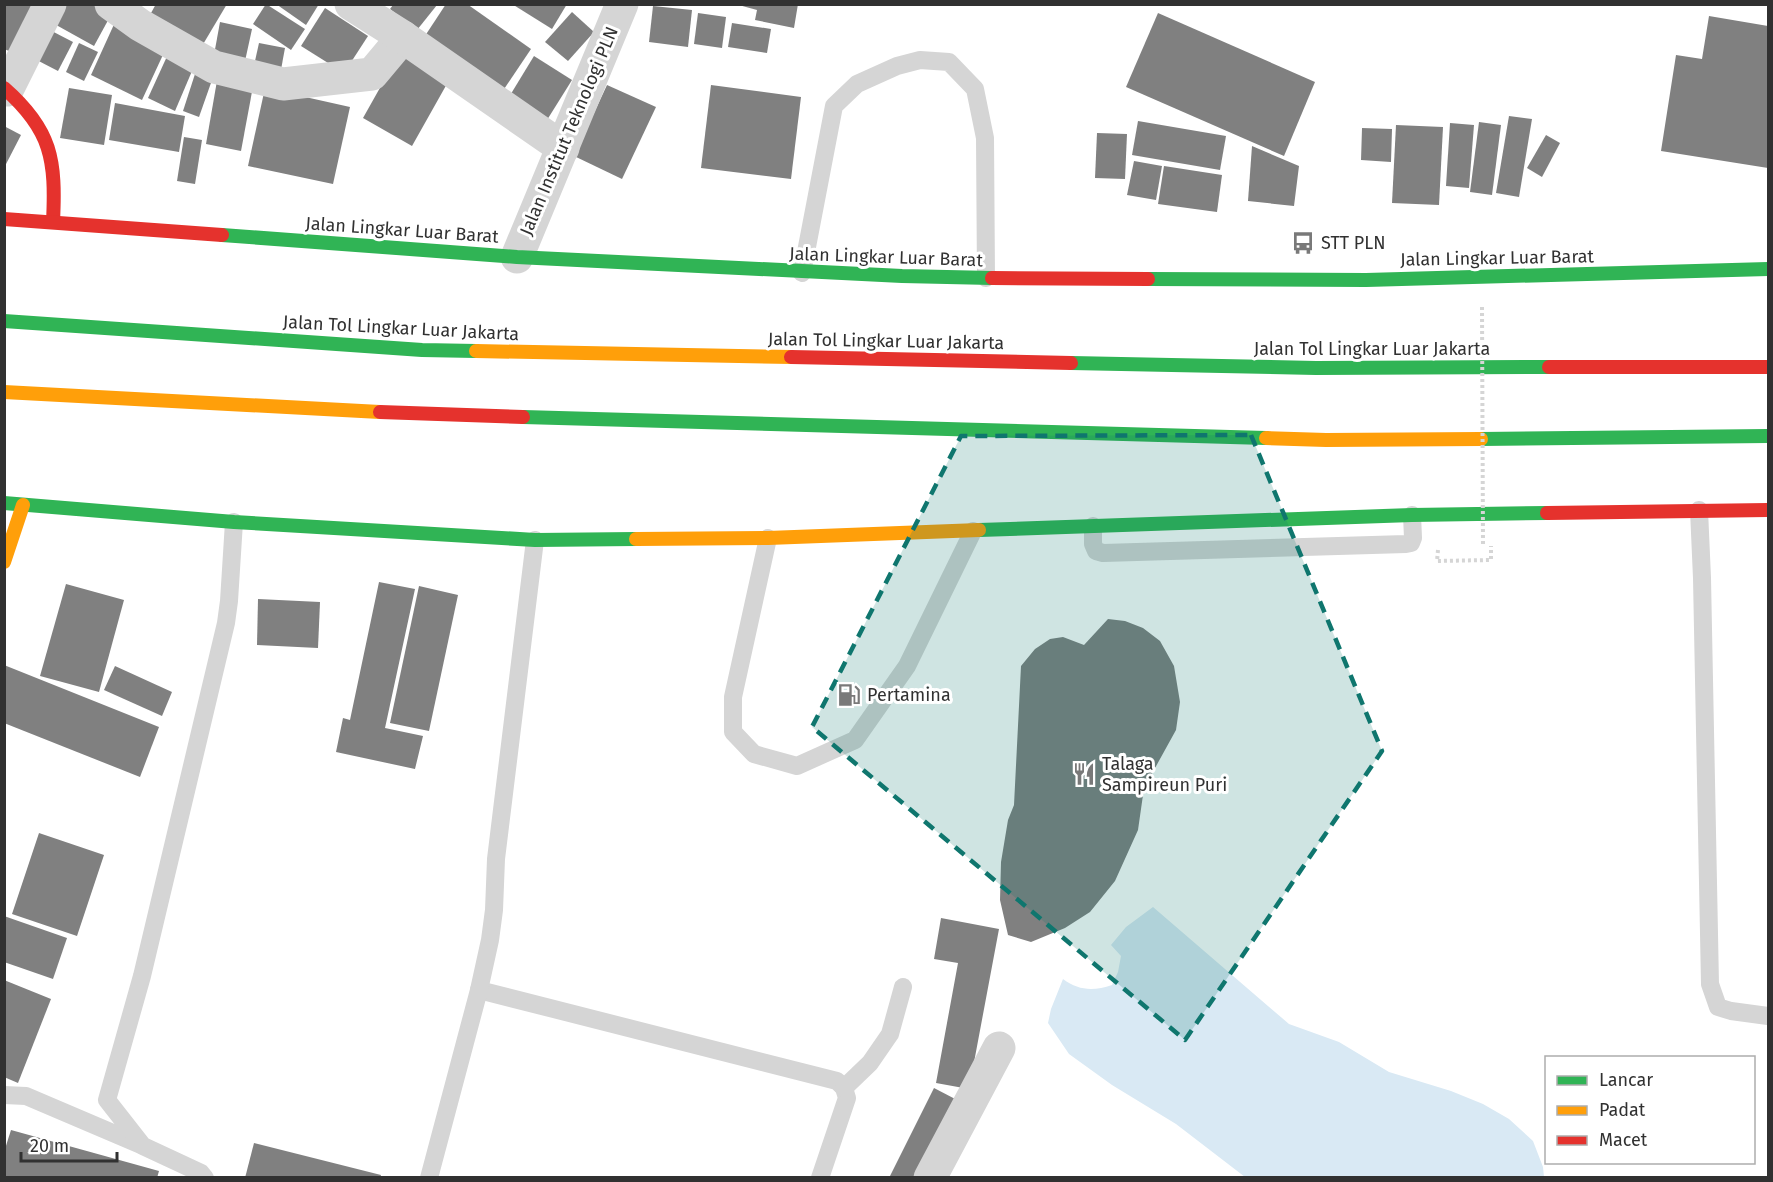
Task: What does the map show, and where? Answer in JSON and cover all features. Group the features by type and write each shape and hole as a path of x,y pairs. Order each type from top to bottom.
{"main road":[{"path":"6,89 26,107 40,125 52,153 56,184 53,222"},
{"name":"Jalan Lingkar Luar Barat","path":"4,219 517,257 802,273 986,278 1366,280 1768,269"},
{"name":"Jalan Tol Lingkar Luar Jakarta","path":"4,321 422,350 1304,368 1768,367"},
{"path":"4,392 434,415 1326,440 1768,436"},
{"path":"4,503 234,522 535,540 768,538 1412,515 1768,510"},
{"path":"4,562 23,505"}],"street":[{"path":"6,89 50,4"},
{"path":"111,4 144,15 214,67 283,84 372,74 403,37"},
{"path":"351,4 403,37 563,148"},
{"name":"Jalan Institut Teknologi PLN","path":"517,257 622,4"},
{"path":"930,1178 999,1048"}],"lane":[{"path":"802,273 834,106 857,84 897,66 920,60 949,62 975,89 985,138 986,278"},
{"path":"1699,510 1703,590 1710,984 1718,1007 1768,1016"},
{"path":"1093,526 1093,544 1096,551 1103,553 1395,544 1411,543 1413,538 1412,515"},
{"path":"143,1146 107,1100 142,976 226,623 234,522"},
{"path":"768,538 734,697 733,732 754,754 797,766 855,740 907,666 973,531"},
{"path":"429,1178 479,990 494,910 496,859 535,540"},
{"path":"844,1088 870,1063 890,1034 903,987"},
{"path":"479,990 837,1081 844,1088 847,1098 820,1178"},
{"path":"4,1095 26,1096 143,1146 201,1173 205,1178"}],"path":[{"path":"1472,546 1483,546 1482,307"},
{"path":"1438,546 1437,561 1491,560"}],"highlighted area":[{"path":"1251,435 1382,751 1185,1040 812,727 961,436"}],"shaded area":[{"path":"1153,907 1289,1024 1339,1042 1389,1072 1451,1091 1483,1104 1509,1119 1533,1141 1543,1167 1544,1177 1245,1177 1176,1124 1112,1085 1069,1054 1048,1023 1063,979 1075,986 1087,989 1112,985 1118,972 1121,956 1111,945 1126,927"}],"building":[{"path":"4,4 34,4 14,53 4,49"},
{"path":"57,4 97,4 112,13 94,46 49,21"},
{"path":"156,4 227,4 202,46 151,13"},
{"path":"266,4 305,29 291,50 253,24"},
{"path":"276,4 319,4 306,25"},
{"path":"446,4 467,4 531,49 500,95 421,42"},
{"path":"512,4 567,4 552,29"},
{"path":"735,4 798,4 794,28 755,20 757,10"},
{"path":"393,5 437,5 417,30 390,9"},
{"path":"653,6 692,10 688,47 649,42"},
{"path":"325,8 368,36 344,73 301,46"},
{"path":"572,12 594,32 568,61 545,42"},
{"path":"698,13 726,17 722,48 694,44"},
{"path":"1158,13 1315,82 1284,156 1126,87"},
{"path":"1709,16 1768,26 1768,168 1661,151 1676,55 1702,59"},
{"path":"116,20 168,44 142,100 91,75"},
{"path":"220,22 252,29 245,61 214,55"},
{"path":"732,23 771,29 767,53 728,47"},
{"path":"44,27 73,42 58,71 29,56"},
{"path":"79,43 98,52 84,81 66,72"},
{"path":"259,43 285,48 280,75 253,70"},
{"path":"169,52 195,64 175,111 148,98"},
{"path":"399,54 448,82 412,146 363,118"},
{"path":"534,56 572,80 547,120 509,97"},
{"path":"195,74 212,80 199,117 183,111"},
{"path":"218,75 254,81 241,151 206,144"},
{"path":"607,85 656,107 622,179 574,156"},
{"path":"711,85 801,97 791,179 701,168"},
{"path":"69,88 112,95 104,145 60,138"},
{"path":"265,88 350,107 333,184 248,166"},
{"path":"115,103 185,116 179,152 109,140"},
{"path":"1509,116 1532,119 1519,197 1496,193"},
{"path":"1138,121 1226,136 1220,170 1132,155"},
{"path":"1479,122 1501,125 1492,195 1470,192"},
{"path":"1450,123 1474,125 1469,188 1446,186"},
{"path":"1396,125 1443,127 1439,205 1392,203"},
{"path":"4,126 21,135 4,168"},
{"path":"1362,128 1392,129 1391,162 1361,160"},
{"path":"1097,133 1127,134 1125,179 1095,178"},
{"path":"1546,135 1560,143 1542,177 1527,168"},
{"path":"184,137 202,140 195,184 177,181"},
{"path":"1252,146 1299,166 1294,206 1248,201"},
{"path":"1134,161 1162,166 1156,200 1127,195"},
{"path":"1164,166 1222,175 1217,212 1158,204"},
{"path":"379,582 415,589 385,728 423,736 415,769 336,752 343,718 350,720"},
{"path":"66,584 124,600 99,692 40,676"},
{"path":"419,586 458,595 429,731 390,723"},
{"path":"258,599 320,602 318,648 257,645"},
{"name":"Talaga Sampireun Puri","path":"1108,619 1125,621 1143,628 1160,641 1174,666 1180,702 1176,730 1144,788 1138,830 1115,881 1090,912 1065,928 1031,942 1008,935 1000,900 1001,862 1008,820 1014,805 1021,666 1035,649 1050,639 1063,637 1084,645"},
{"path":"4,665 159,727 140,777 4,723"},
{"path":"115,666 172,692 162,716 104,690"},
{"path":"39,833 104,855 77,936 12,914"},
{"path":"4,916 67,938 53,979 4,962"},
{"path":"941,918 999,929 969,1089 936,1083 958,963 934,959"},
{"path":"4,980 51,999 18,1083 4,1077"},
{"path":"934,1088 959,1101 921,1178 889,1178"},
{"path":"11,1130 159,1171 157,1178 4,1178 4,1152"},
{"path":"254,1143 381,1175 380,1178 245,1178"}],"traffic: fast":[{"path":"222,235 517,257 902,276 992,278"},
{"path":"1148,279 1366,280 1768,269"},
{"path":"4,321 422,350 476,351"},
{"path":"1071,363 1316,368 1549,367"},
{"path":"523,417 1266,438"},
{"path":"1481,439 1768,436"},
{"path":"4,503 234,522 535,540 636,539"},
{"path":"979,530 1412,515 1547,513"}],"traffic: slow":[{"path":"476,351 791,357"},
{"path":"4,392 380,412"},
{"path":"1266,438 1481,439"},
{"path":"4,562 23,505"},
{"path":"636,539 768,538 979,530"}],"traffic: jam":[{"path":"4,88 32,118 48,148 53,181 53,222"},
{"path":"4,219 222,235"},
{"path":"992,278 1148,279"},
{"path":"791,357 1071,363"},
{"path":"1549,367 1768,367"},
{"path":"380,412 523,417"},
{"path":"1547,513 1768,510"}],"place":[{"name":"STT PLN","path":"1303,243"},
{"name":"Pertamina","path":"849,695"},
{"name":"Talaga Sampireun Puri","path":"1084,774"}]}
